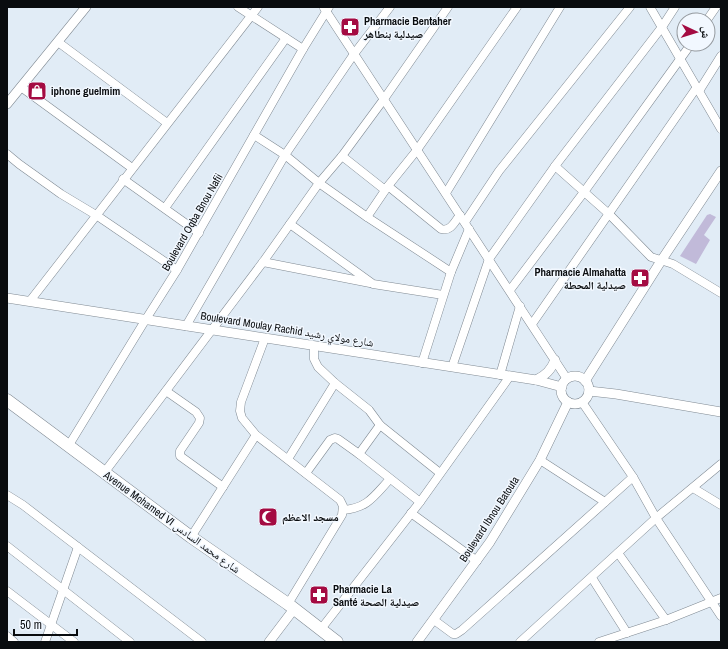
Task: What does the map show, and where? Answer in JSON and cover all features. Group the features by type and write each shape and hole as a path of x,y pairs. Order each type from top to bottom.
{"main road":[{"name":"Avenue Mohamed VI شارع محمد السادس","path":"7,400 191,537 291,606 337,642"}],"street":[{"path":"7,104 86,7"},
{"path":"238,7 303,49"},
{"path":"30,301 123,179 258,7"},
{"path":"186,326 285,155 354,54 390,7"},
{"path":"104,473 263,262 319,183 342,156 448,7"},
{"path":"367,217 386,188 417,150 517,7"},
{"path":"446,193 560,7"},
{"path":"422,363 467,226 499,171 630,7"},
{"path":"650,7 721,129"},
{"path":"452,367 489,259 555,166 662,27 675,7"},
{"path":"326,8 354,54 568,378"},
{"name":"Boulevard Oqba Bnou Nafii","path":"69,445 177,270 326,8"},
{"path":"165,208 286,38"},
{"path":"58,42 167,123"},
{"path":"510,290 584,192 686,52"},
{"path":"532,324 721,56"},
{"path":"21,87 132,168"},
{"path":"254,135 285,155 319,183 367,217 451,272"},
{"path":"7,154 61,194 96,215 177,270"},
{"path":"342,156 442,229 448,230 460,215"},
{"path":"555,166 609,214 651,257 673,264 721,293"},
{"path":"585,381 661,261 721,171"},
{"path":"123,179 198,233"},
{"path":"290,224 373,284"},
{"path":"263,262 373,284 443,296"},
{"name":"Boulevard Moulay Rachid شارع مولاي رشيد","path":"7,298 536,380 562,387"},
{"path":"500,375 520,306"},
{"path":"265,338 241,402 240,411 242,418 256,436 340,500 343,506 342,515 269,642"},
{"path":"314,346 315,363 318,367 335,383 369,410 380,426 440,473"},
{"path":"536,380 548,373 555,360"},
{"path":"321,629 420,502 510,376"},
{"path":"577,376 585,381 589,391 588,396 582,402 575,404 568,402 562,395 562,387 568,378 577,376"},
{"path":"288,459 335,383"},
{"path":"166,391 196,412 200,418 199,423 180,451 180,456 223,487"},
{"path":"589,391 611,393 721,412"},
{"name":"Boulevard Ibnou Batouta","path":"417,642 490,542 540,460 568,402"},
{"path":"582,402 633,477 656,518 721,616"},
{"path":"359,454 380,426"},
{"path":"191,537 256,436"},
{"path":"306,473 330,440 338,439 343,441 420,502"},
{"path":"540,460 606,502"},
{"path":"520,642 592,578 656,518 721,464"},
{"path":"434,620 452,634 456,634 462,630 633,477"},
{"path":"343,510 356,508 369,502 390,479"},
{"path":"693,488 721,505"},
{"path":"7,495 23,505 202,642"},
{"path":"411,513 477,561"},
{"path":"7,546 130,642"},
{"path":"45,642 78,547"},
{"path":"618,553 666,620"},
{"path":"592,578 627,633"},
{"path":"7,591 74,642"},
{"path":"599,642 666,620 721,598"},
{"path":"7,636 14,642"}],"shaded area":[{"path":"710,214 716,217 704,235 710,240 696,264 680,256 707,215"}],"place":[{"name":"Pharmacie Bentaher صيدلية بنطاهر","path":"350,27"},
{"name":"iphone guelmim","path":"37,91"},
{"name":"Pharmacie Almahatta صيدلية المحطة","path":"640,278"},
{"name":"مسجد الاعظم","path":"268,517"},
{"name":"Pharmacie La Santé صيدلية الصحة","path":"319,595"}]}
